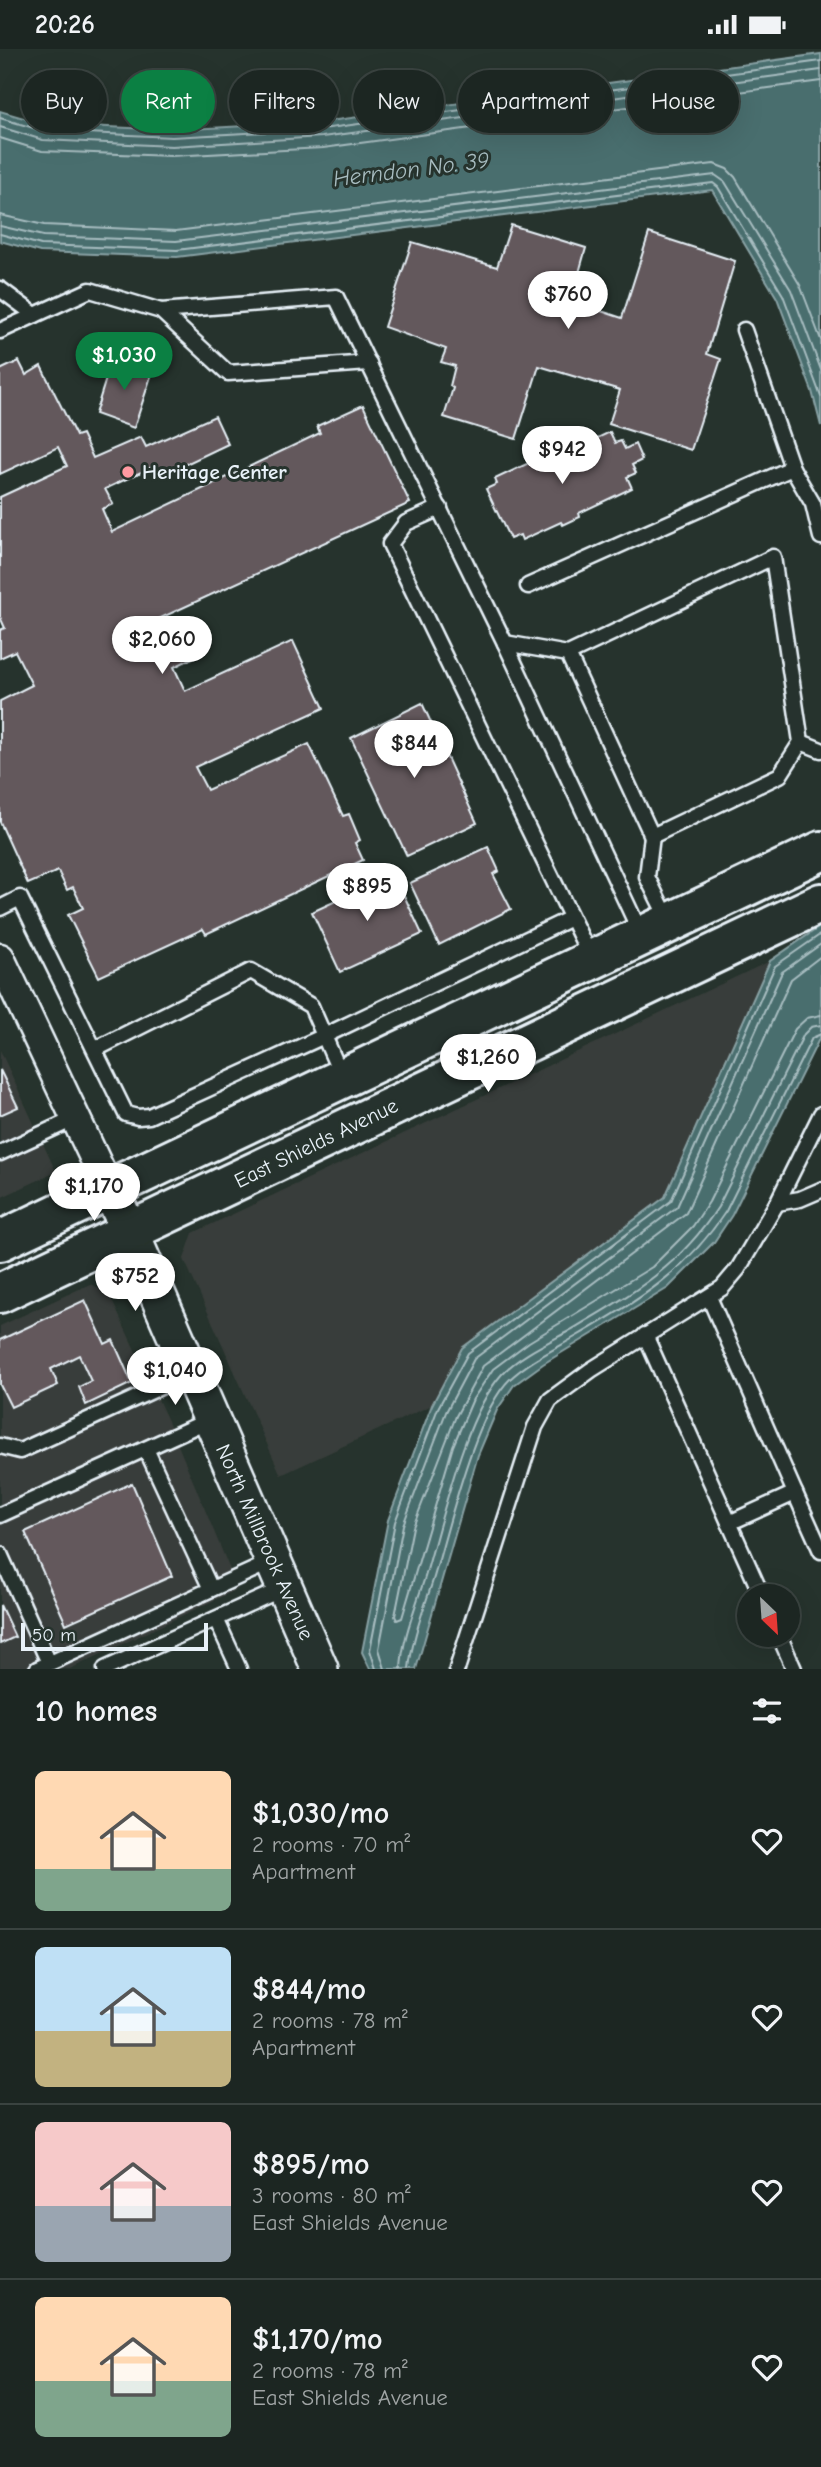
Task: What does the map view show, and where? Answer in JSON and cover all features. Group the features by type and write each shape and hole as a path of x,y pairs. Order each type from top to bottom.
{"main road":[{"path":"0,1241 821,851"},
{"path":"653,982 701,933 821,875"},
{"name":"East Shields Avenue","path":"0,1293 821,903"}],"street":[{"name":"North Millbrook Avenue","path":"0,958 7,993 76,1118 130,1231 320,1669"}],"lane":[{"path":"0,289 35,315"},
{"path":"0,331 90,290 162,311 336,297 505,643 656,931"},
{"path":"162,311 228,373 369,363"},
{"path":"744,330 792,468 813,504 821,537"},
{"path":"528,586 792,468"},
{"path":"440,508 406,523 390,544 592,961"},
{"path":"505,643 568,654 773,557 801,742 780,775 652,836"},
{"path":"568,654 652,836 647,877 656,931"},
{"path":"801,742 821,750"},
{"path":"0,908 20,898 126,1114 138,1117 149,1116 324,1036 572,918"},
{"path":"96,1049 251,971 311,1006 343,1079"},
{"path":"457,1669 535,1427 551,1400 591,1370 709,1297 730,1280 777,1203 821,1114"},
{"path":"0,1153 76,1118"},
{"path":"777,1203 800,1199 821,1190"},
{"path":"709,1297 821,1551"},
{"path":"645,1335 757,1584"},
{"path":"0,1446 20,1451 191,1373"},
{"path":"0,1515 211,1419"},
{"path":"146,1449 211,1589"},
{"path":"729,1523 795,1493"},
{"path":"0,1554 43,1666 211,1589 279,1574"},
{"path":"104,1669 216,1619 279,1574"},
{"path":"216,1619 239,1669"},
{"path":"784,1647 794,1669"}],"shaded area":[{"path":"770,961 665,1197 463,1348 432,1405 281,1475 184,1259 193,1233"},
{"path":"0,1050 56,1172 0,1198"},
{"path":"90,1284 108,1292 168,1421 238,1589 70,1669 0,1669 0,1326"}],"water":[{"name":"Herndon No. 39","path":"821,54 821,426 812,391 777,298 712,190 177,257 40,252 0,241 0,111 21,117 21,133 107,133 107,127 121,128 121,133 215,133 215,128 229,127 229,133 339,133 339,120 353,118 353,133 444,133 444,105 458,103 458,133 613,133 613,82 627,80 627,133 739,133 739,70 704,70"},
{"path":"821,926 821,1035 732,1215 714,1242 668,1288 543,1364 514,1385 497,1410 478,1455 416,1669 370,1669 362,1652 388,1520 432,1405 462,1348 665,1197 770,961"}],"building":[{"path":"511,225 586,248 571,301 622,318 649,233 735,261 707,354 721,359 691,450 609,424 620,390 539,366 516,439 444,417 453,388 450,386 455,366 441,362 446,349 384,327 412,242 497,267"},
{"path":"113,356 153,370 134,428 95,414"},
{"path":"19,361 26,375 41,366 76,436 82,434 93,458 141,437 146,447 215,416 228,444 161,476 156,465 105,489 113,504 102,509 112,532 320,433 317,426 363,405 410,503 154,621 159,635 188,623 203,653 174,667 185,691 293,641 324,708 195,767 207,790 309,744 343,816 349,814 360,840 355,843 363,860 206,934 203,929 99,977 68,915 83,908 73,887 67,890 58,871 28,884 0,822 0,701 32,685 15,651 0,658 0,630 5,628 0,617 0,497 67,466 58,447 0,474 0,370"},
{"path":"610,432 615,443 621,441 625,449 635,444 642,460 632,465 636,473 627,477 632,488 579,513 580,517 563,525 561,522 522,540 520,535 510,539 486,489 497,484 495,479 550,453 553,459"},
{"path":"422,703 477,823 407,856 351,738"},
{"path":"488,847 499,871 493,874 511,909 439,945 410,883"},
{"path":"394,874 422,934 340,972 312,912"},
{"path":"0,1070 18,1107 0,1115"},
{"path":"85,1300 105,1344 113,1340 132,1383 86,1405 79,1387 91,1381 79,1355 51,1369 58,1385 11,1407 0,1385 0,1340"},
{"path":"132,1483 172,1576 66,1624 25,1532"},
{"path":"0,1605 15,1637 0,1644"}],"place":[{"name":"Heritage Center","path":"128,472"}]}
